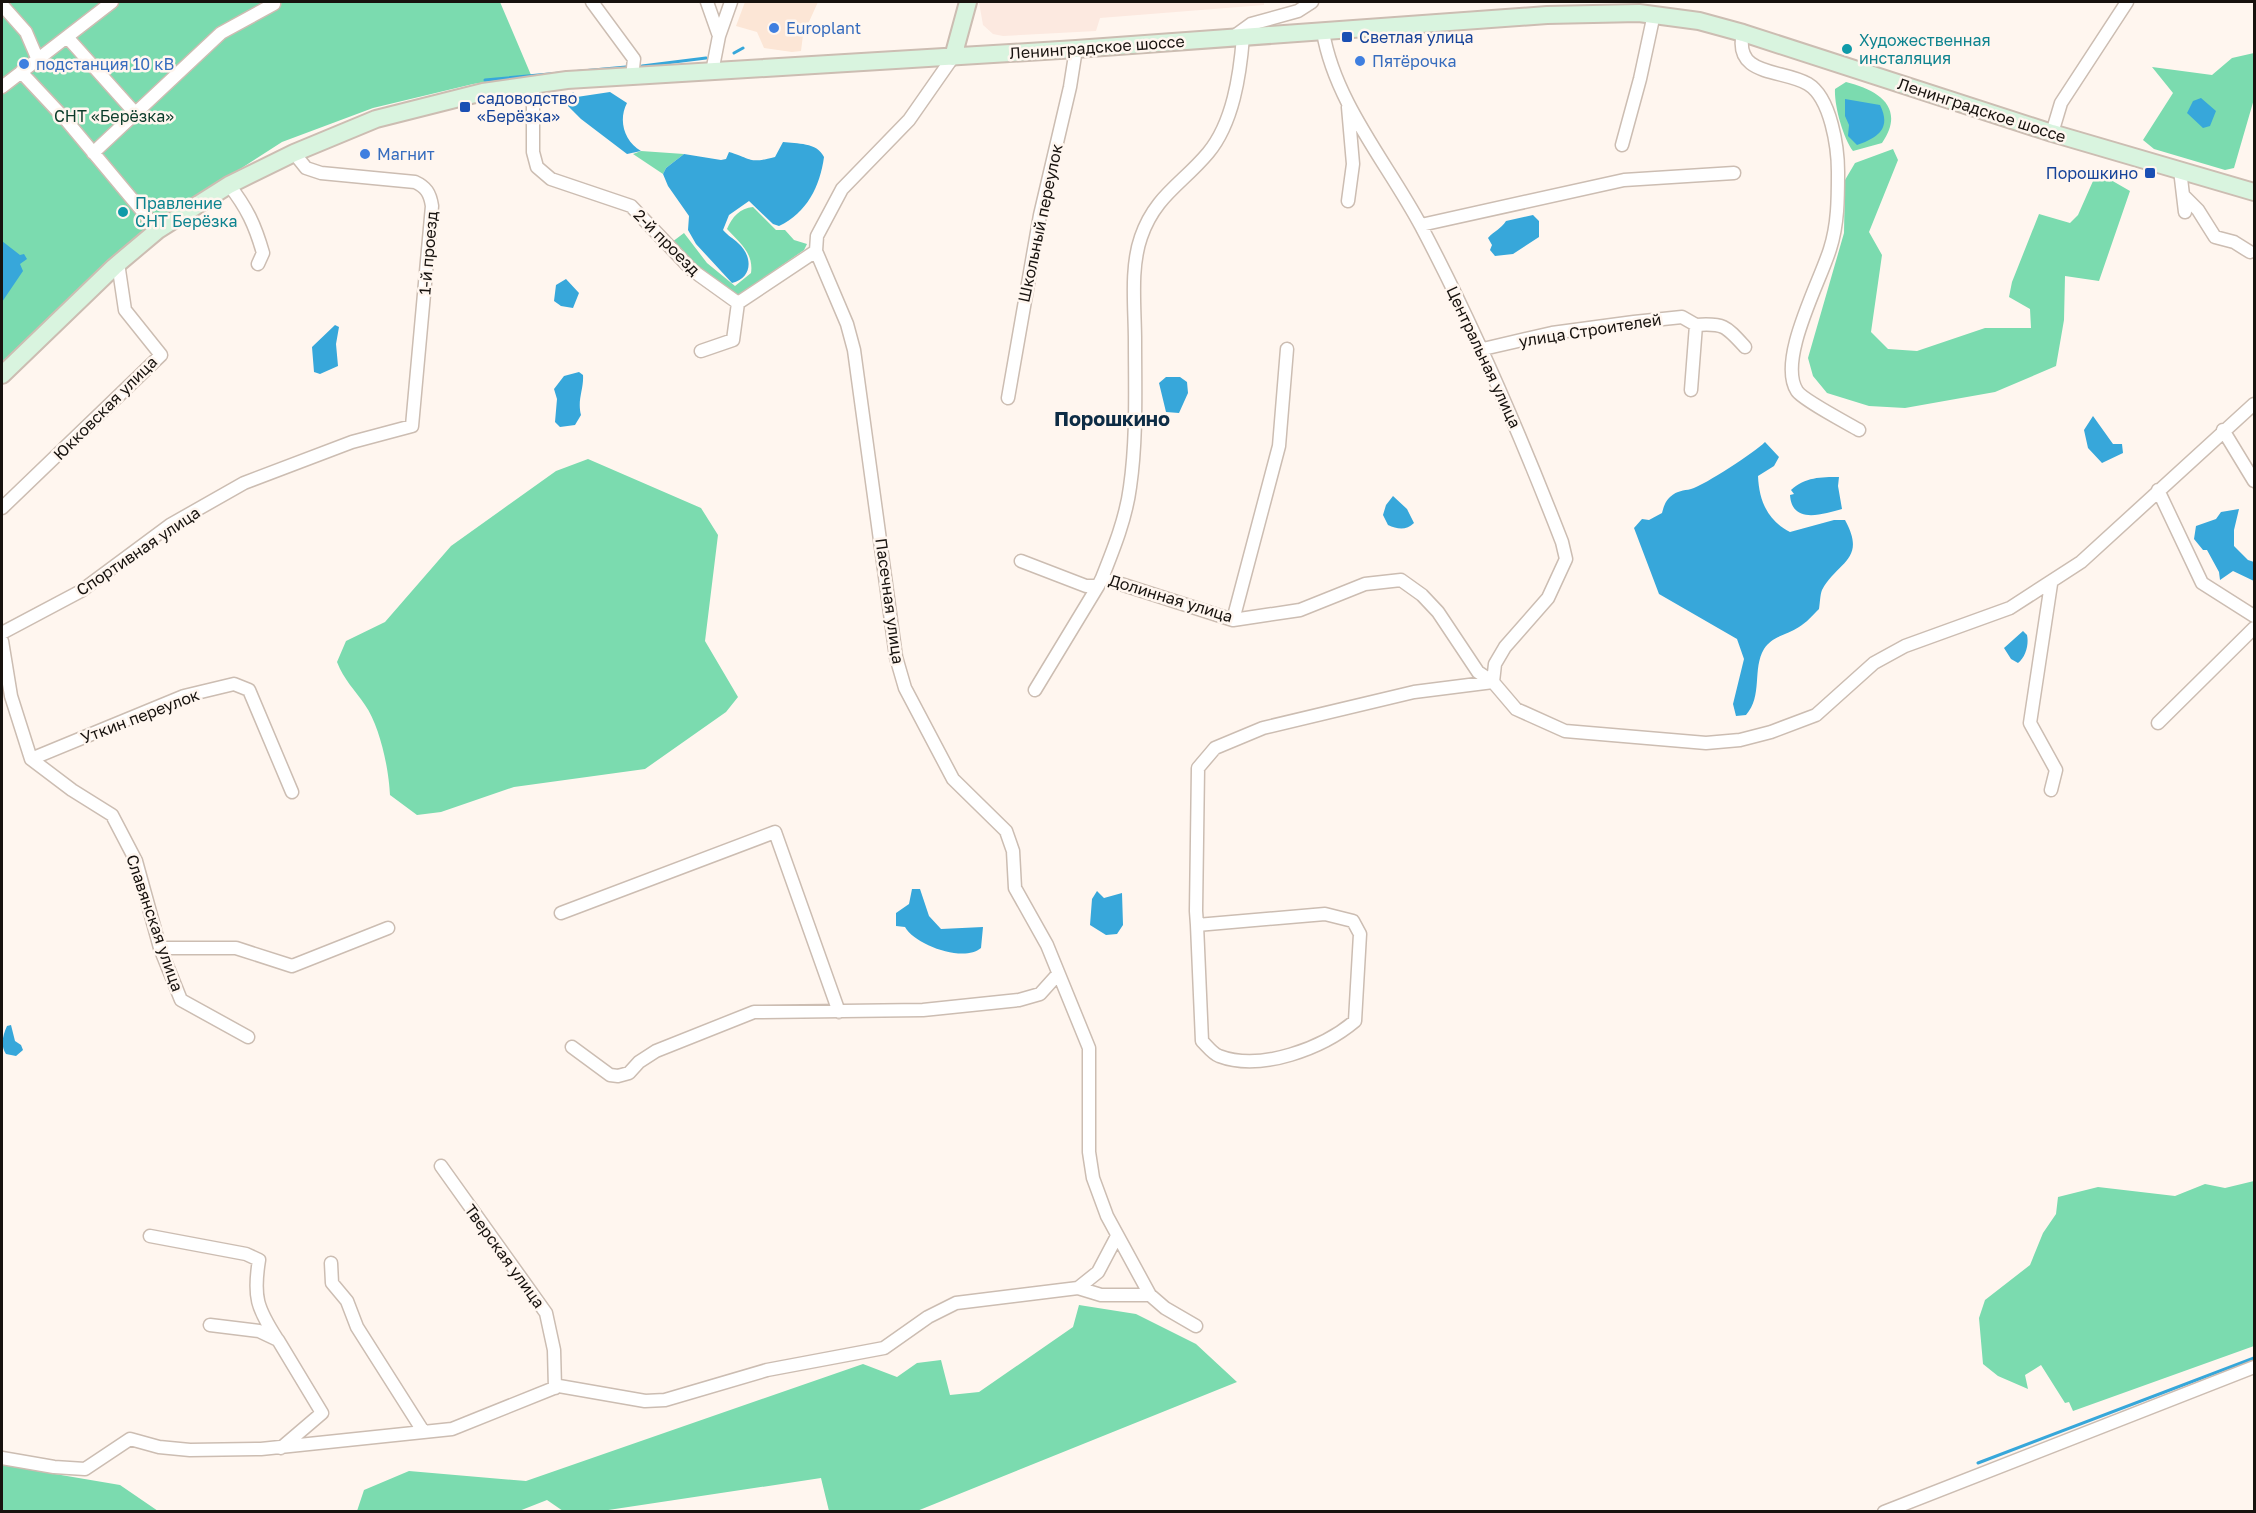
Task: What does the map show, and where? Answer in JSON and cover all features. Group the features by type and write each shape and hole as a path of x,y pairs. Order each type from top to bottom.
{"main road":[{"path":"953,57 968,2"},
{"name":"Ленинградское шоссе","path":"2,375 118,263 158,230 229,185 294,153 376,119 462,97 533,84 1076,49 1547,15 1654,14 1700,21 1743,33 2052,133 2254,192"}],"street":[{"path":"2,87 112,2"},
{"path":"592,2 634,60 632,77"},
{"path":"707,2 719,36"},
{"path":"712,72 719,36 731,2"},
{"path":"1035,690 1100,582 1118,538 1130,488 1135,439 1135,282 1138,247 1148,219 1158,202 1209,152 1220,136 1228,116 1241,59 1238,37 1251,24 1298,11 1312,2"},
{"path":"2052,133 2061,103 2127,2"},
{"path":"93,153 221,33 274,4"},
{"path":"2,5 26,32 38,60"},
{"path":"1622,145 1654,14"},
{"name":"Центральная улица","path":"1323,32 1326,52 1348,101 1421,225 1483,349 1547,502 1566,559 1548,598 1505,647 1495,664 1493,682"},
{"path":"1743,33 1741,45 1748,61 1755,67 1809,84 1817,92 1824,104 1836,140 1838,216 1830,250 1804,314 1790,377 1798,394 1858,430"},
{"path":"67,37 136,114"},
{"name":"Школьный переулок","path":"1008,398 1040,215 1070,87 1076,49"},
{"path":"701,351 733,340 738,303 816,251 817,236 842,189 909,120 953,57"},
{"path":"21,72 66,120 158,230"},
{"name":"2-й проезд","path":"533,84 533,152 537,167 551,179 631,206 692,270 738,303"},
{"path":"1348,101 1353,164 1348,201"},
{"name":"1-й проезд","path":"294,153 306,168 321,173 415,182 424,186 430,195 432,206 412,426"},
{"path":"2180,170 2185,212"},
{"path":"1421,225 1624,180 1734,173"},
{"path":"229,185 249,212 258,235 263,253 258,264"},
{"path":"2183,195 2198,210 2215,237 2234,242 2250,252"},
{"name":"Пасечная улица","path":"816,251 847,324 854,350 900,674 953,779 1006,831 1013,851 1015,888 1036,921 1089,1048 1089,1152 1094,1178 1117,1236 1150,1294 1165,1308 1196,1326"},
{"name":"Юкковская улица","path":"2,508 160,356 125,310 118,263"},
{"name":"улица Строителей","path":"1483,349 1552,333 1682,317 1696,325 1719,323 1728,328 1745,347"},
{"path":"1691,390 1696,325"},
{"path":"1233,620 1279,446 1287,349"},
{"name":"Долинная улица","path":"1021,561 1086,586 1100,582 1233,620 1300,610 1365,584 1401,580 1422,594 1438,612 1478,672 1493,682 1516,710 1565,731 1706,743 1740,740 1771,732 1816,715 1848,685 1884,658 1905,646 2010,608 2051,584 2081,562 2254,404"},
{"name":"Спортивная улица","path":"2,633 81,591 170,525 244,483 352,442 412,426"},
{"path":"2223,430 2254,481"},
{"path":"2158,490 2192,566 2202,582 2254,616"},
{"path":"2051,584 2030,723 2056,770 2051,790"},
{"path":"2158,723 2254,628"},
{"path":"2,640 11,696 32,759"},
{"path":"1197,925 1325,914 1353,921 1360,934 1355,1021 1336,1036 1287,1056 1252,1062 1218,1056 1202,1041 1197,925 1198,768 1215,748 1274,726 1414,692 1493,682"},
{"name":"Уткин переулок","path":"32,759 184,696 234,684 249,690 292,792"},
{"name":"Славянская улица","path":"32,759 72,790 112,815 135,861 160,948 181,1000 248,1037"},
{"path":"561,913 775,831 839,1012"},
{"path":"160,948 236,948 292,966 388,928"},
{"path":"572,1047 610,1076 618,1076 629,1072 656,1051 754,1012 923,1010 1019,1000 1040,994 1058,974"},
{"name":"Тверская улица","path":"441,1166 546,1313 554,1350 555,1388"},
{"path":"150,1236 246,1254 259,1260 255,1287 257,1305 322,1413 280,1449"},
{"path":"1078,1287 1098,1272 1117,1236"},
{"path":"331,1263 332,1283 347,1301 357,1327 423,1431"},
{"path":"2,1458 54,1467 85,1469 129,1439 159,1447 190,1450 280,1449 452,1429 559,1386 645,1401 665,1400 767,1370 884,1348 928,1317 956,1304 1078,1287 1101,1295 1150,1294"},
{"path":"210,1325 259,1331 278,1340"},
{"path":"1884,1512 2254,1367"}],"shaded area":[{"name":"Europlant","path":"745,2 818,2 803,35 801,51 764,48 757,32 736,26"},
{"path":"979,2 1264,2 1264,5 1100,18 1096,31 1003,36 993,34 983,25"}],"green space":[{"name":"СНТ «Берёзка»","path":"2,2 500,2 531,75 473,84 373,108 282,142 164,218 2,368"},
{"path":"2254,53 2254,99 2234,168 2225,170 2154,149 2143,140 2173,93 2152,67 2212,75 2232,58"},
{"path":"1846,82 1869,90 1885,102 1890,110 1889,131 1882,143 1853,151 1849,145 1840,121 1835,96 1835,89"},
{"path":"1893,149 1898,160 1869,232 1882,255 1871,332 1888,349 1917,351 1985,328 2031,328 2030,309 2009,297 2012,282 2039,214 2070,223 2078,215 2097,172 2130,191 2099,281 2065,276 2064,320 2056,366 1995,392 1905,408 1869,406 1827,393 1813,376 1808,358 1844,233 1845,180 1855,163"},
{"path":"641,151 684,154 666,168 663,174 633,154"},
{"path":"753,207 776,230 785,230 794,240 807,244 804,250 736,297 706,276 672,242 684,233 707,263 735,286 751,273 751,266 745,248 727,229 737,214"},
{"path":"588,459 701,508 718,535 705,641 738,697 726,712 645,769 514,787 441,812 417,815 390,795 386,761 375,724 337,662 346,641 385,622 451,546 556,471"},
{"path":"2254,1181 2254,1346 2073,1411 2069,1402 2065,1403 2041,1365 2025,1375 2028,1389 1998,1376 1983,1364 1979,1318 1985,1300 2030,1265 2043,1233 2056,1214 2058,1197 2098,1187 2175,1196 2205,1184 2225,1188"},
{"path":"1079,1305 1136,1314 1196,1344 1237,1382 917,1511 829,1511 821,1478 595,1512 563,1511 547,1500 519,1511 357,1511 364,1490 409,1471 526,1481 863,1364 897,1377 917,1363 941,1360 950,1395 979,1392 1073,1327"},
{"path":"2,1465 120,1485 158,1511 2,1511"}],"water":[{"path":"610,92 627,103 623,116 624,130 630,142 641,151 627,154 581,119 568,106 570,98"},
{"path":"2201,98 2216,111 2210,126 2203,128 2187,113 2193,101"},
{"path":"1845,99 1880,105 1884,120 1876,136 1857,145 1848,136 1849,125 1845,116"},
{"path":"783,142 812,146 821,152 824,157 819,178 804,206 797,214 779,226 773,224 749,201 729,215 723,230 743,248 748,260 747,272 732,283 696,244 688,230 689,216 668,186 663,174 666,168 684,154 721,160 726,159 729,152 751,160 760,160 775,157"},
{"path":"1533,215 1539,221 1539,237 1513,254 1495,256 1490,250 1492,245 1488,238 1506,221"},
{"path":"2,241 20,255 24,254 27,259 20,264 23,271 2,302"},
{"path":"566,279 579,293 573,308 561,306 554,301 556,285"},
{"path":"335,325 339,327 336,344 338,366 320,374 314,372 312,347"},
{"path":"579,372 583,375 581,415 575,425 560,427 555,422 557,399 554,389 564,376"},
{"path":"1166,377 1180,377 1187,382 1188,393 1179,413 1166,412 1159,383"},
{"path":"2093,416 2113,444 2122,444 2123,453 2102,463 2088,448 2084,430"},
{"path":"1765,442 1779,457 1774,466 1758,476 1760,494 1770,516 1790,532 1834,520 1845,520 1853,544 1848,559 1828,580 1822,590 1819,609 1802,625 1775,638 1764,649 1760,657 1756,691 1751,708 1746,715 1736,716 1733,704 1744,659 1737,639 1659,594 1634,528 1642,519 1649,520 1662,513 1666,502 1673,495 1707,481"},
{"path":"1839,477 1838,486 1842,509 1818,515 1802,514 1796,511 1790,495 1794,494 1791,490 1796,486 1814,479"},
{"path":"1393,496 1407,509 1414,523 1408,527 1398,528 1388,525 1383,515 1386,505"},
{"path":"2239,509 2234,530 2234,546 2248,560 2254,562 2254,581 2233,571 2220,580 2219,572 2207,550 2203,550 2194,539 2196,526 2216,519 2221,512"},
{"path":"2023,631 2027,635 2027,646 2025,654 2018,663 2011,659 2004,648"},
{"path":"912,889 920,889 929,916 941,929 983,927 981,948 963,954 940,950 919,940 905,927 896,926 896,913 909,904"},
{"path":"1097,891 1104,898 1122,893 1123,925 1117,934 1106,935 1090,925 1092,899"},
{"path":"11,1025 15,1041 21,1045 23,1050 16,1056 6,1054 3,1047 7,1026"}],"waterway":[{"path":"734,53 743,48"},
{"path":"642,66 706,58"},
{"path":"485,80 626,67"},
{"path":"573,94 574,98"},
{"path":"1978,1463 2254,1358"}],"place":[{"name":"Europlant","path":"774,28"},
{"name":"Светлая улица","path":"1347,37"},
{"name":"Художественная инсталяция","path":"1847,49"},
{"name":"Пятёрочка","path":"1360,61"},
{"name":"подстанция 10 кВ","path":"24,64"},
{"name":"садоводство «Берёзка»","path":"465,107"},
{"name":"Магнит","path":"365,154"},
{"name":"Порошкино","path":"2150,173"},
{"name":"Правление СНТ Берёзка","path":"123,212"}],"district":[{"name":"Порошкино","path":"1112,419"}]}
